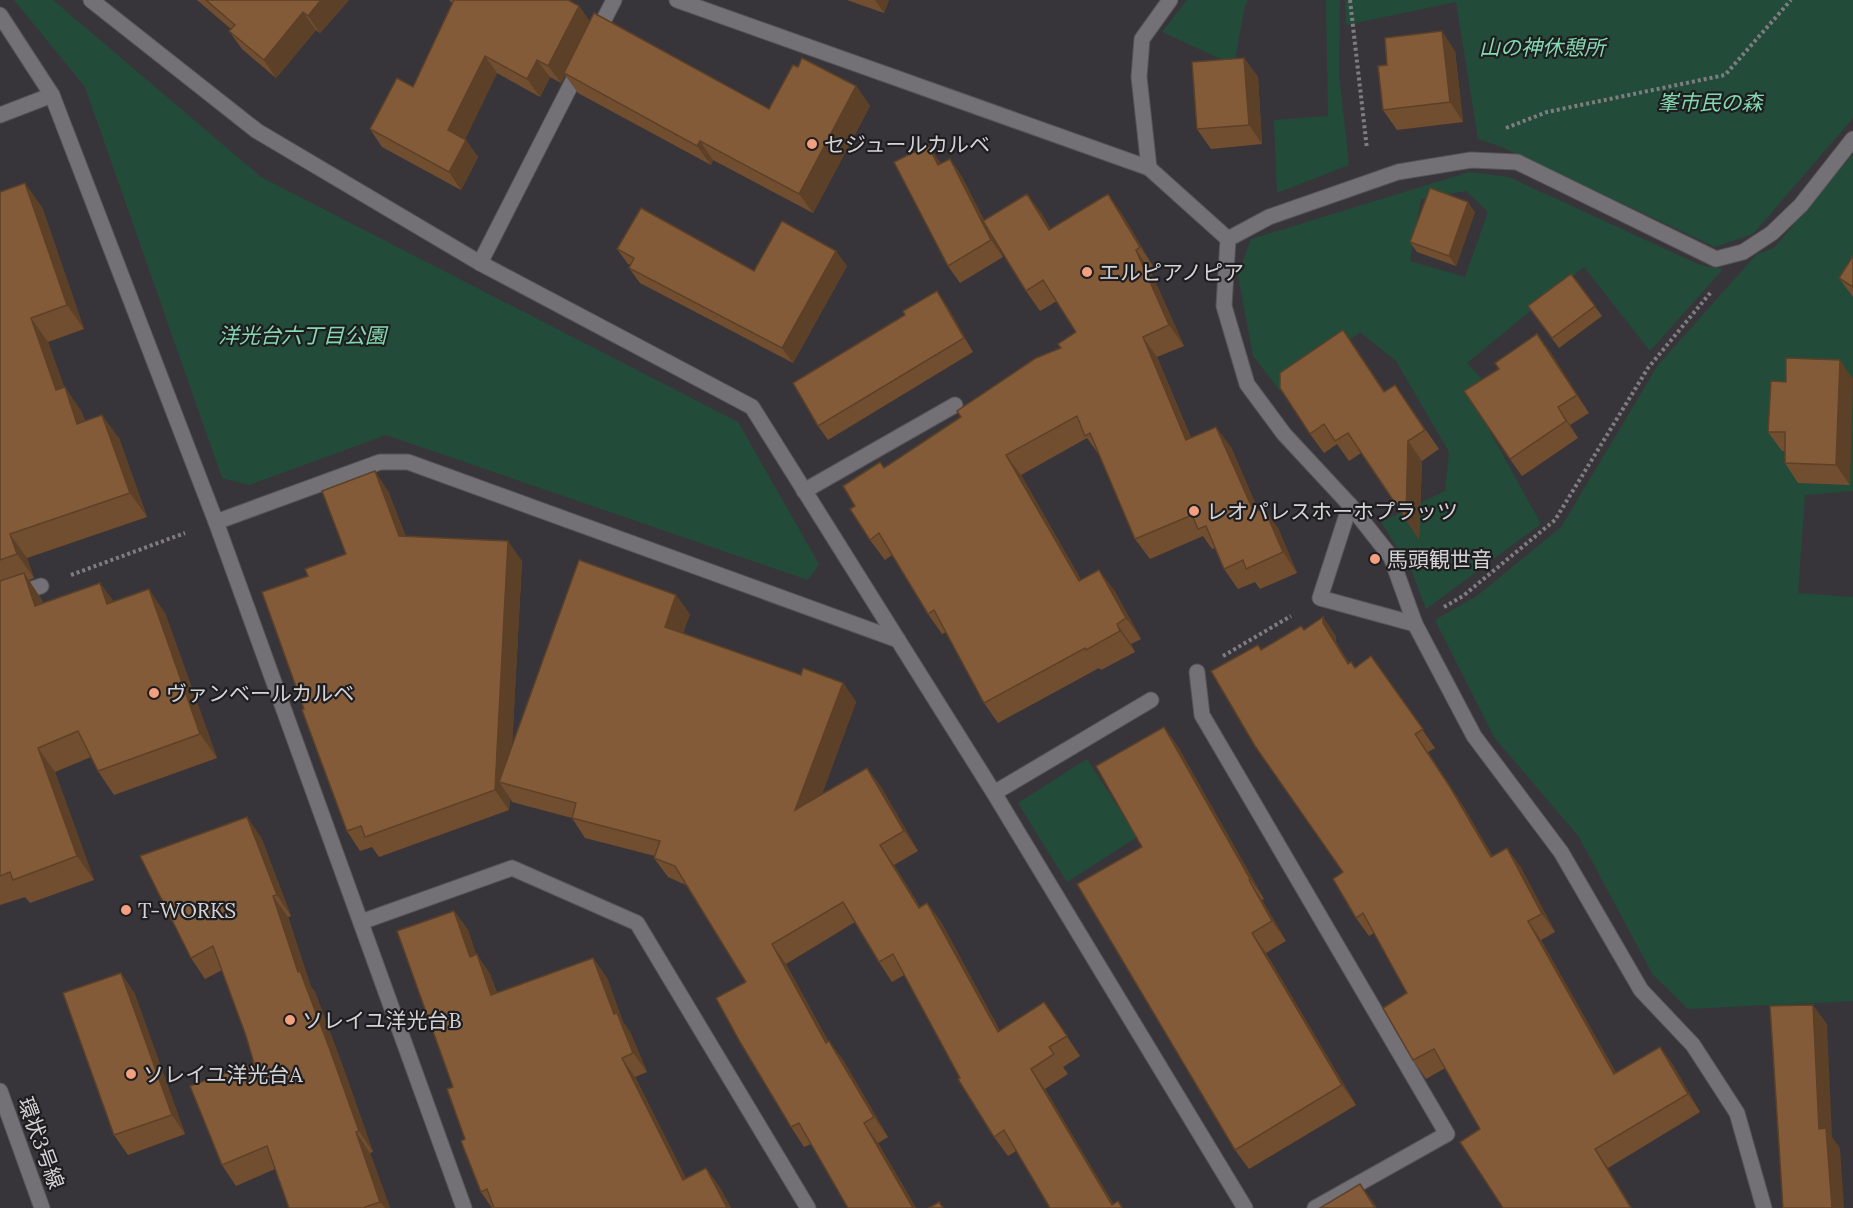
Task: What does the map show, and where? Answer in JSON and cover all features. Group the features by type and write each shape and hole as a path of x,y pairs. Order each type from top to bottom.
{"street":[{"path":"91,0 257,131 480,263 752,407 994,793 1245,1208"},
{"path":"480,263 614,0"},
{"path":"677,0 1149,168 1228,239"},
{"path":"1149,168 1139,77 1142,39 1170,0"},
{"path":"0,15 52,96 216,522 464,1208"},
{"path":"0,115 52,96"},
{"path":"1228,239 1269,217 1398,172 1471,160 1517,162 1716,259 1743,252 1772,233 1801,205 1853,139"},
{"path":"1228,239 1224,306 1247,384 1284,434 1350,506 1391,557 1415,624 1474,736 1561,852 1641,990 1693,1045 1737,1113 1764,1208"},
{"path":"804,491 955,405"},
{"path":"216,522 380,462 408,462 898,640"},
{"path":"1350,506 1320,598 1415,624"},
{"path":"0,600 41,586"},
{"path":"1197,672 1202,716 1447,1134 1315,1208"},
{"path":"994,793 1151,700"},
{"path":"360,922 512,868 637,923 808,1208"},
{"name":"環状3号線","path":"0,1091 42,1208"}],"path":[{"path":"1350,0 1371,182"},
{"path":"1471,160 1508,125 1547,112 1725,75 1791,0"},
{"path":"1415,624 1463,596 1555,520 1648,368 1743,252"},
{"path":"41,586 150,546"},
{"path":"1197,672 1320,598"}],"green space":[{"name":"洋光台六丁目公園","path":"14,0 53,0 261,177 738,422 819,564 808,580 386,435 249,485 222,478 85,87"},
{"path":"1187,0 1248,0 1245,5 1234,65 1162,32"},
{"path":"1326,0 1340,0 1339,74 1349,165 1277,193 1274,120 1328,116"},
{"name":"峯市民の森","path":"1345,0 1853,0 1853,118 1753,234 1715,247 1502,147 1478,139 1456,2 1346,25"},
{"path":"1853,154 1853,491 1805,495 1798,593 1853,597 1853,1001 1688,1009 1653,975 1579,837 1494,737 1435,620 1477,596 1561,527 1658,365 1757,254 1774,248"},
{"path":"1469,172 1509,177 1700,265 1723,269 1650,351 1584,267 1467,363 1490,387 1472,399 1541,524 1426,609 1412,572 1381,522 1445,491 1449,452 1396,361 1360,332 1281,392 1253,356 1238,275 1251,239","holes":["1466,191 1488,212 1465,277 1410,261 1421,199"]},
{"path":"1087,759 1137,837 1067,882 1018,803"}],"building":[{"path":"206,0 321,0 308,16 303,12 264,60 229,31 235,25"},
{"path":"454,0 568,0 579,6 548,66 537,60 527,79 485,56 448,130 466,140 449,172 370,129 397,78 413,87"},
{"path":"594,13 769,109 793,65 798,67 802,58 856,86 799,194 700,141 697,146 564,73"},
{"path":"1442,31 1450,102 1383,110 1378,66 1387,65 1385,38"},
{"path":"1244,58 1249,125 1197,129 1192,62"},
{"path":"928,145 938,165 950,159 991,240 948,266 894,162"},
{"path":"25,183 67,305 31,318 56,390 65,387 77,424 102,415 130,493 10,534 17,554 0,560 0,192"},
{"path":"1430,188 1468,202 1449,256 1410,242"},
{"path":"1027,194 1049,230 1108,194 1140,247 1136,250 1169,325 1143,337 1186,440 1216,427 1254,512 1264,508 1283,552 1246,569 1243,560 1224,569 1206,526 1198,529 1192,515 1135,539 1090,433 1085,436 1077,416 1006,455 1079,581 1099,570 1126,618 1117,624 1120,631 984,703 934,610 928,614 879,533 870,540 850,509 855,506 843,486 880,462 884,468 961,417 957,411 1036,358 1061,348 1058,344 1076,332 1043,280 1026,291 983,221"},
{"path":"641,208 754,271 782,221 836,251 782,348 629,268 634,258 617,249"},
{"path":"1853,256 1853,287 1839,278"},
{"path":"1571,274 1595,306 1552,338 1528,306"},
{"path":"937,291 964,338 818,426 793,383 905,315 903,311"},
{"path":"1343,330 1384,392 1395,385 1425,430 1408,441 1406,519 1348,433 1335,441 1324,424 1310,434 1280,388 1280,373"},
{"path":"1537,334 1577,395 1558,407 1566,421 1510,459 1464,391 1499,369 1495,363"},
{"path":"1786,358 1840,360 1836,465 1785,463 1785,432 1768,432 1771,381 1786,382"},
{"path":"375,471 399,536 508,541 495,790 365,837 361,826 347,831 302,710 304,709 262,592 308,576 305,569 346,554 322,491"},
{"path":"579,560 676,595 665,627 801,675 803,668 843,683 795,810 867,768 904,831 880,845 919,908 927,903 998,1032 1044,1002 1067,1036 1049,1047 1054,1054 1031,1069 1112,1205 1118,1201 1122,1208 1050,1208 1004,1130 994,1137 958,1079 960,1078 893,954 879,962 843,902 772,944 826,1043 829,1041 874,1117 864,1123 913,1208 848,1208 799,1123 791,1127 716,998 746,982 675,866 654,858 660,841 572,818 576,803 499,782"},
{"path":"24,573 35,606 100,583 107,604 149,589 200,734 98,771 78,731 38,748 77,856 13,880 10,872 0,876 0,581"},
{"path":"1323,617 1323,623 1348,664 1351,662 1355,668 1371,656 1423,729 1415,734 1450,787 1491,857 1507,848 1542,914 1528,921 1614,1074 1660,1047 1688,1094 1595,1149 1631,1208 1503,1208 1460,1142 1480,1129 1434,1049 1413,1060 1383,1008 1407,993 1363,913 1356,918 1333,879 1343,872 1255,746 1211,671 1258,645 1261,650 1301,626 1304,630"},
{"path":"1164,727 1272,921 1252,933 1342,1085 1235,1150 1077,884 1142,847 1096,766"},
{"path":"247,817 277,895 273,896 298,972 300,971 359,1131 356,1132 380,1202 365,1208 289,1208 267,1146 222,1165 190,1086 254,1063 213,946 191,958 140,856"},
{"path":"454,911 470,957 477,954 491,995 593,958 614,1014 617,1013 633,1053 622,1058 683,1180 706,1168 727,1208 494,1208 487,1189 481,1192 461,1141 465,1139 447,1089 453,1087 397,931"},
{"name":"ソレイユ洋光台A","path":"121,973 172,1115 114,1135 63,993"},
{"path":"1813,1005 1819,1129 1826,1128 1832,1208 1783,1208 1770,1006"},
{"path":"1360,1184 1375,1208 1320,1208"},
{"path":"939,1202 943,1208 929,1208"}],"place":[{"name":"セジュールカルベ","path":"812,144"},
{"name":"エルピアノピア","path":"1087,272"},
{"name":"レオパレスホーホプラッツ","path":"1194,511"},
{"name":"馬頭観世音","path":"1375,559"},
{"name":"ヴァンベールカルベ","path":"154,693"},
{"name":"T-WORKS","path":"126,910"},
{"name":"ソレイユ洋光台B","path":"290,1020"},
{"name":"ソレイユ洋光台A","path":"131,1074"}],"park label":[{"name":"山の神休憩所","path":"1542,47"}]}
